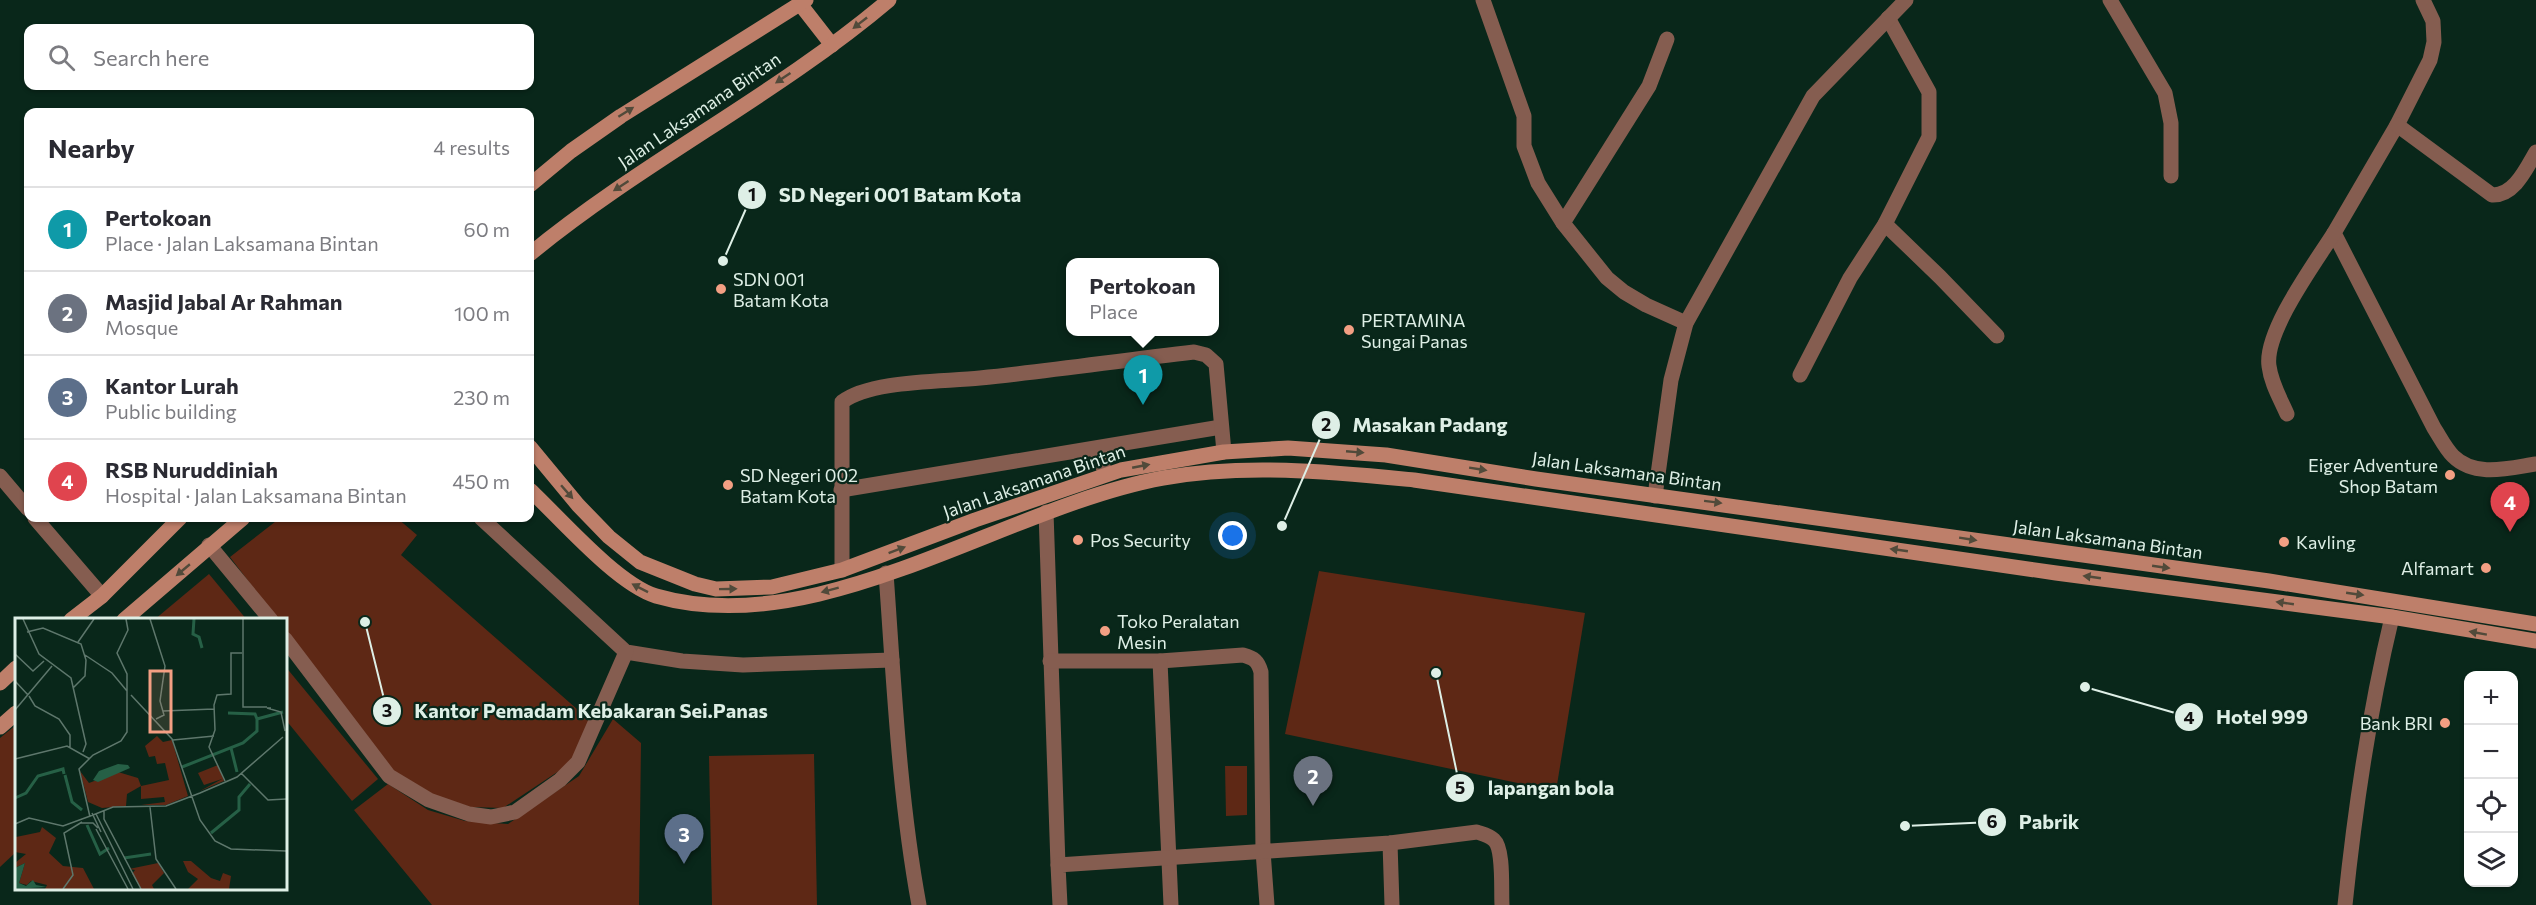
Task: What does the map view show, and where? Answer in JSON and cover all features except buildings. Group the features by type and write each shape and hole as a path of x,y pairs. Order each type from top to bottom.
{"main road":[{"name":"Jalan Laksamana Bintan","path":"534,251 617,188 832,45 889,0"},
{"name":"Jalan Laksamana Bintan","path":"534,182 571,151 621,116 803,2"},
{"path":"803,2 832,45"},
{"name":"Jalan Laksamana Bintan","path":"534,452 578,505 609,537 640,562 684,580 716,589 772,587 842,570 1106,474 1224,452 1288,448 1366,453 1655,496 1852,521 2054,552 2269,581 2536,624"},
{"name":"Jalan Laksamana Bintan","path":"534,494 599,557 630,583 655,595 698,604 728,607 794,599 886,573 1046,512 1163,478 1251,470 1333,472 1414,480 2068,574 2392,617 2536,641"},
{"path":"1533,496 1536,479"},
{"path":"74,618 102,596 176,522"},
{"path":"126,618 209,544 238,522"},
{"path":"0,683 15,669"},
{"path":"0,727 15,714"}],"street":[{"path":"1483,0 1524,116 1524,146 1530,164 1538,183 1563,223 1607,278 1624,292 1686,323"},
{"path":"2110,0 2165,93 2171,123 2170,176"},
{"path":"2287,414 2274,386 2268,364 2271,345 2283,316 2397,125 2430,60 2434,42 2433,21 2423,0"},
{"path":"1655,496 1671,380 1686,323 1813,96 1894,7 1929,92 1929,137 1885,224 1850,278 1800,375"},
{"path":"1563,223 1649,86 1667,39"},
{"path":"2397,125 2492,195 2500,196 2511,190 2536,152"},
{"path":"1885,224 1997,336"},
{"path":"2334,233 2434,428 2453,456 2466,465 2478,469 2497,470 2536,464"},
{"path":"842,570 842,402 852,394 885,387 981,378 1194,352 1206,356 1216,364 1224,452"},
{"path":"841,490 1096,450 1221,427"},
{"path":"1096,450 1106,474"},
{"path":"0,476 24,504"},
{"path":"1046,512 1060,905"},
{"path":"38,522 102,596"},
{"path":"485,522 626,652 682,661 743,665 892,660"},
{"path":"209,544 269,618"},
{"path":"886,573 908,838 919,905"},
{"path":"2345,905 2362,767 2380,667 2392,617"},
{"path":"286,640 389,776 429,800 469,814 491,817 515,812 560,780 578,762 626,652"},
{"path":"1050,661 1160,661 1243,655 1253,657 1259,663 1261,672 1263,851 1268,905"},
{"path":"1160,661 1171,905"},
{"path":"1058,865 1390,843 1477,832 1488,835 1496,841 1500,854 1502,905"},
{"path":"1390,843 1392,905"}],"shaded area":[{"path":"275,522 402,522 417,535 401,555 593,723 571,763 503,808 470,807 431,794 393,771 286,631 286,618 276,618 230,557"},
{"path":"1319,571 1585,613 1556,791 1285,734"},
{"path":"209,574 245,618 156,618"},
{"path":"286,667 378,779 352,801 286,720"},
{"path":"613,719 641,743 639,905 432,905 354,810 388,784 428,810 465,821 508,824 579,776"},
{"path":"15,726 15,853 0,867 0,738"},
{"path":"814,754 817,905 712,905 709,756"},
{"path":"1225,766 1247,766 1247,815 1226,816"}],"place":[{"name":"SD Negeri 001 Batam Kota","path":"723,261"},
{"name":"SDN 001 Batam Kota","path":"721,289"},
{"name":"PERTAMINA Sungai Panas","path":"1349,330"},
{"name":"Pertokoan","path":"1143,405"},
{"name":"Eiger Adventure Shop Batam","path":"2450,475"},
{"name":"SD Negeri 002 Batam Kota","path":"728,485"},
{"name":"Masakan Padang","path":"1282,526"},
{"name":"RSB Nuruddiniah","path":"2510,532"},
{"name":"Pos Security","path":"1078,540"},
{"name":"Kavling","path":"2284,542"},
{"name":"Alfamart","path":"2486,568"},
{"name":"Kantor Pemadam Kebakaran Sei.Panas","path":"365,622"},
{"name":"Toko Peralatan Mesin","path":"1105,631"},
{"name":"lapangan bola","path":"1436,673"},
{"name":"Hotel 999","path":"2085,687"},
{"name":"Bank BRI","path":"2445,723"},
{"name":"Masjid Jabal Ar Rahman","path":"1313,806"},
{"name":"Pabrik","path":"1905,826"},
{"name":"Kantor Lurah","path":"684,864"}]}
